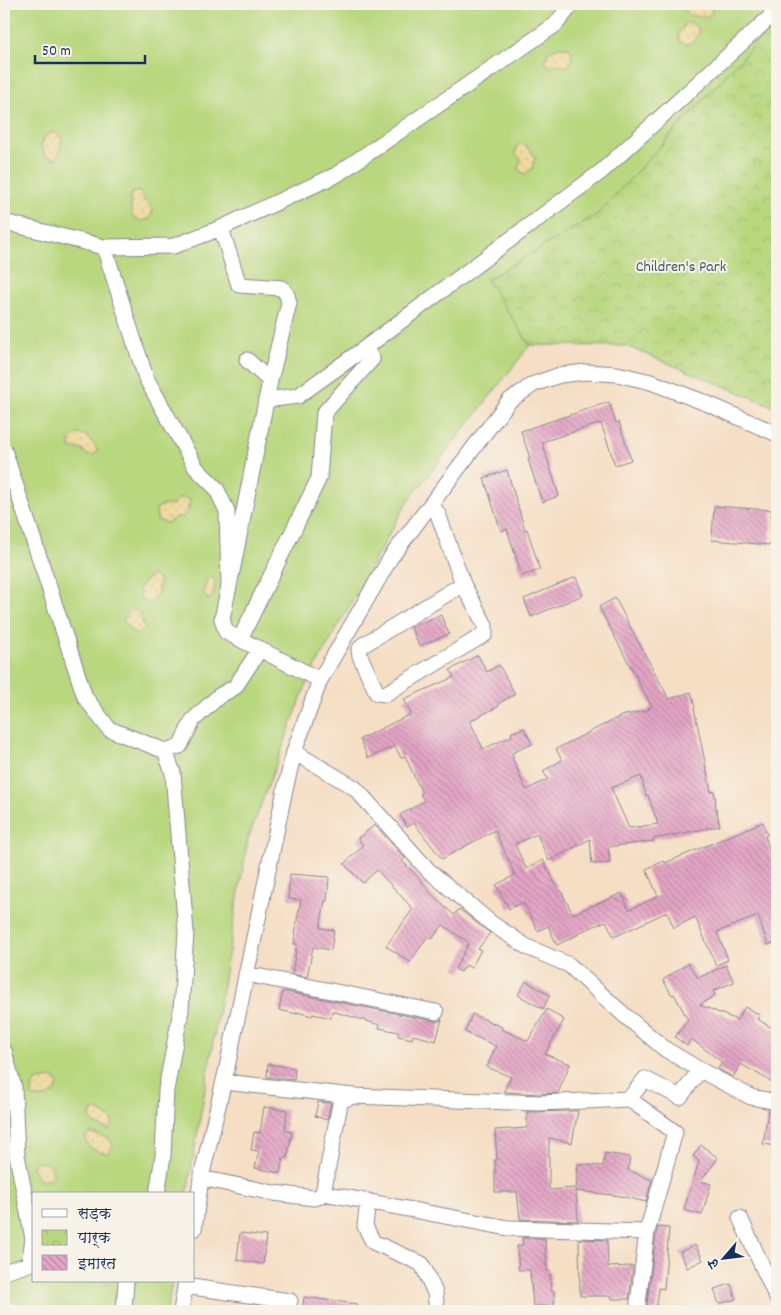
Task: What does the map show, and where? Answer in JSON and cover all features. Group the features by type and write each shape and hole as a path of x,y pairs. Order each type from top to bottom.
{"street":[{"path":"4,222 104,247 174,246 221,228 336,175 555,26 572,4"},
{"path":"266,400 298,396 602,171 769,18 777,4"},
{"path":"221,228 239,285 282,288 287,295 289,303 266,400 222,619 226,632 320,680"},
{"path":"104,247 146,378 196,468 216,488 227,511 228,586"},
{"path":"240,639 319,478 324,413 372,359 365,348"},
{"path":"247,360 270,382"},
{"path":"195,1223 202,1178 294,752 320,680 391,557 509,401 534,384 560,374 586,372 617,374 651,382 706,403 777,434"},
{"path":"4,450 85,697 109,729 165,751 180,746 193,720 219,696 235,687 260,649"},
{"path":"431,504 438,514 463,584 485,625 485,634 385,694 377,693 360,656 359,650 362,645 463,584"},
{"path":"343,640 359,650"},
{"path":"157,1192 163,1156 166,1090 181,1010 186,932 173,772 165,751"},
{"path":"294,752 355,788 428,870 491,923 527,947 569,964 664,1049 751,1097 777,1102"},
{"path":"246,974 436,1012"},
{"path":"4,1051 14,1088 16,1155 32,1235"},
{"path":"629,1099 645,1079 680,1097 700,1070"},
{"path":"224,1082 353,1096 539,1103 629,1099 675,1132 647,1232 637,1311"},
{"path":"202,1178 282,1194 318,1197 323,1193 340,1104 343,1100 353,1096"},
{"path":"323,1193 508,1228 647,1232"},
{"path":"368,1201 365,1226 372,1242 422,1264 435,1294 437,1311"},
{"path":"740,1218 777,1298"},
{"path":"4,1272 29,1264 32,1246"},
{"path":"124,1311 126,1282"},
{"path":"181,1311 185,1284 290,1301"}],"green space":[{"path":"4,4 777,4 777,20 598,214 487,280 530,345 406,504 307,682 248,839 187,1192 32,1192 32,1282 172,1282 167,1311 4,1311"},
{"name":"Children's Park","path":"777,20 777,408 626,346 530,345 487,280 598,214"}],"sand":[{"path":"689,4 710,5 712,11 709,16 690,16 684,9"},
{"path":"685,23 690,23 697,27 699,33 694,40 687,44 679,41 679,32"},
{"path":"559,47 569,47 572,55 567,67 557,64 552,67 545,63 548,51"},
{"path":"55,132 62,138 59,154 56,159 46,156 41,146 45,135"},
{"path":"520,143 530,149 535,158 532,169 524,174 518,169 521,159 516,154 516,147"},
{"path":"133,192 140,192 153,209 150,219 141,221 132,217 130,197"},
{"path":"77,434 86,435 98,450 93,456 86,454 83,450 70,448 70,440"},
{"path":"179,498 190,499 188,510 183,517 176,517 167,523 157,520 156,508 164,505 173,505"},
{"path":"152,575 159,580 158,593 149,603 140,599 139,588"},
{"path":"211,577 216,581 214,595 208,600 203,593 207,579"},
{"path":"131,608 140,613 145,630 134,634 123,620"},
{"path":"54,1078 58,1084 55,1093 40,1099 32,1096 33,1086 37,1080"},
{"path":"97,1110 112,1119 112,1127 109,1130 95,1124 90,1118 92,1112"},
{"path":"90,1133 109,1138 113,1146 108,1154 90,1147 85,1136"},
{"path":"37,1161 51,1165 53,1174 48,1180 39,1180 32,1167"}],"building":[{"path":"609,402 616,423 619,422 631,460 615,465 601,423 542,442 559,496 542,502 521,431"},
{"path":"507,470 525,530 527,529 540,570 522,576 507,529 501,531 484,478"},
{"path":"714,506 772,510 770,545 712,540"},
{"path":"576,577 583,595 531,617 524,599"},
{"path":"615,598 669,699 691,692 711,792 714,791 720,826 653,839 654,841 608,847 610,863 592,864 590,839 549,861 537,834 515,844 526,869 543,860 573,914 622,893 629,910 658,896 646,869 664,861 665,863 763,822 767,835 765,836 777,875 777,942 768,945 758,916 717,932 728,960 716,965 695,917 674,928 667,912 614,937 606,921 578,933 557,945 548,926 538,931 523,902 509,909 496,885 515,875 495,830 442,859 414,823 407,827 400,815 424,801 405,756 401,758 395,746 368,758 360,739 411,714 404,699 454,677 450,670 478,655 487,672 499,665 515,694 498,704 499,706 470,721 483,749 512,736 511,733 524,728 532,744 512,753 514,757 512,757 526,790 548,779 543,771 562,760 556,749 621,716 649,710 648,708 652,707 599,607","holes":["641,776 646,796 648,795 658,824 629,828 611,788"]},
{"path":"441,615 449,634 419,646 411,627"},
{"path":"375,825 405,858 402,861 420,879 431,894 454,915 459,909 490,933 478,949 481,950 471,968 466,965 461,972 455,969 469,943 443,925 432,939 428,936 410,962 386,946 413,909 377,870 363,883 344,864 363,846 358,838"},
{"path":"290,874 329,877 327,901 325,901 320,928 334,930 331,950 313,947 307,977 292,974 297,944 294,944 301,900 288,899"},
{"path":"688,963 698,978 726,965 734,982 713,991 715,995 700,1005 737,1020 745,1007 760,1015 757,1019 777,1031 777,1085 741,1064 733,1077 718,1069 722,1062 691,1039 687,1046 675,1037 688,1020 674,994 672,995 663,980"},
{"path":"526,981 550,995 543,1009 518,995"},
{"path":"283,991 434,1021 442,1019 436,1041 413,1035 412,1039 398,1036 399,1032 379,1028 380,1025 332,1011 331,1018 279,1010"},
{"path":"547,1009 564,1020 545,1054 570,1064 558,1093 539,1094 504,1091 511,1077 487,1067 496,1046 465,1032 472,1014 528,1041"},
{"path":"268,1064 295,1068 294,1080 267,1077"},
{"path":"318,1102 331,1103 327,1120 315,1116"},
{"path":"264,1107 287,1110 285,1131 292,1132 287,1158 283,1158 280,1173 255,1168 259,1151 251,1150 254,1132 260,1133"},
{"path":"768,1110 777,1111 777,1146 763,1144"},
{"path":"578,1111 572,1143 549,1138 549,1190 575,1188 576,1190 578,1164 603,1166 605,1153 630,1157 628,1170 652,1180 646,1202 621,1196 576,1191 578,1221 520,1219 517,1192 495,1192 495,1160 497,1160 495,1130 527,1128 527,1112"},
{"path":"701,1145 718,1158 701,1181 711,1184 702,1215 684,1210 699,1161 693,1156"},
{"path":"658,1227 669,1228 664,1289 659,1288 656,1311 646,1311 656,1234"},
{"path":"240,1233 266,1236 263,1264 237,1260"},
{"path":"522,1238 545,1238 547,1271 550,1271 551,1291 554,1291 554,1306 533,1306 530,1270 519,1270 517,1246 523,1245"},
{"path":"579,1239 607,1240 608,1267 633,1266 629,1299 612,1299 612,1296 580,1296"},
{"path":"695,1245 703,1260 687,1268 680,1252"},
{"path":"731,1284 736,1299 719,1304 714,1289"},
{"path":"304,1297 357,1304 357,1311 302,1311"}]}
